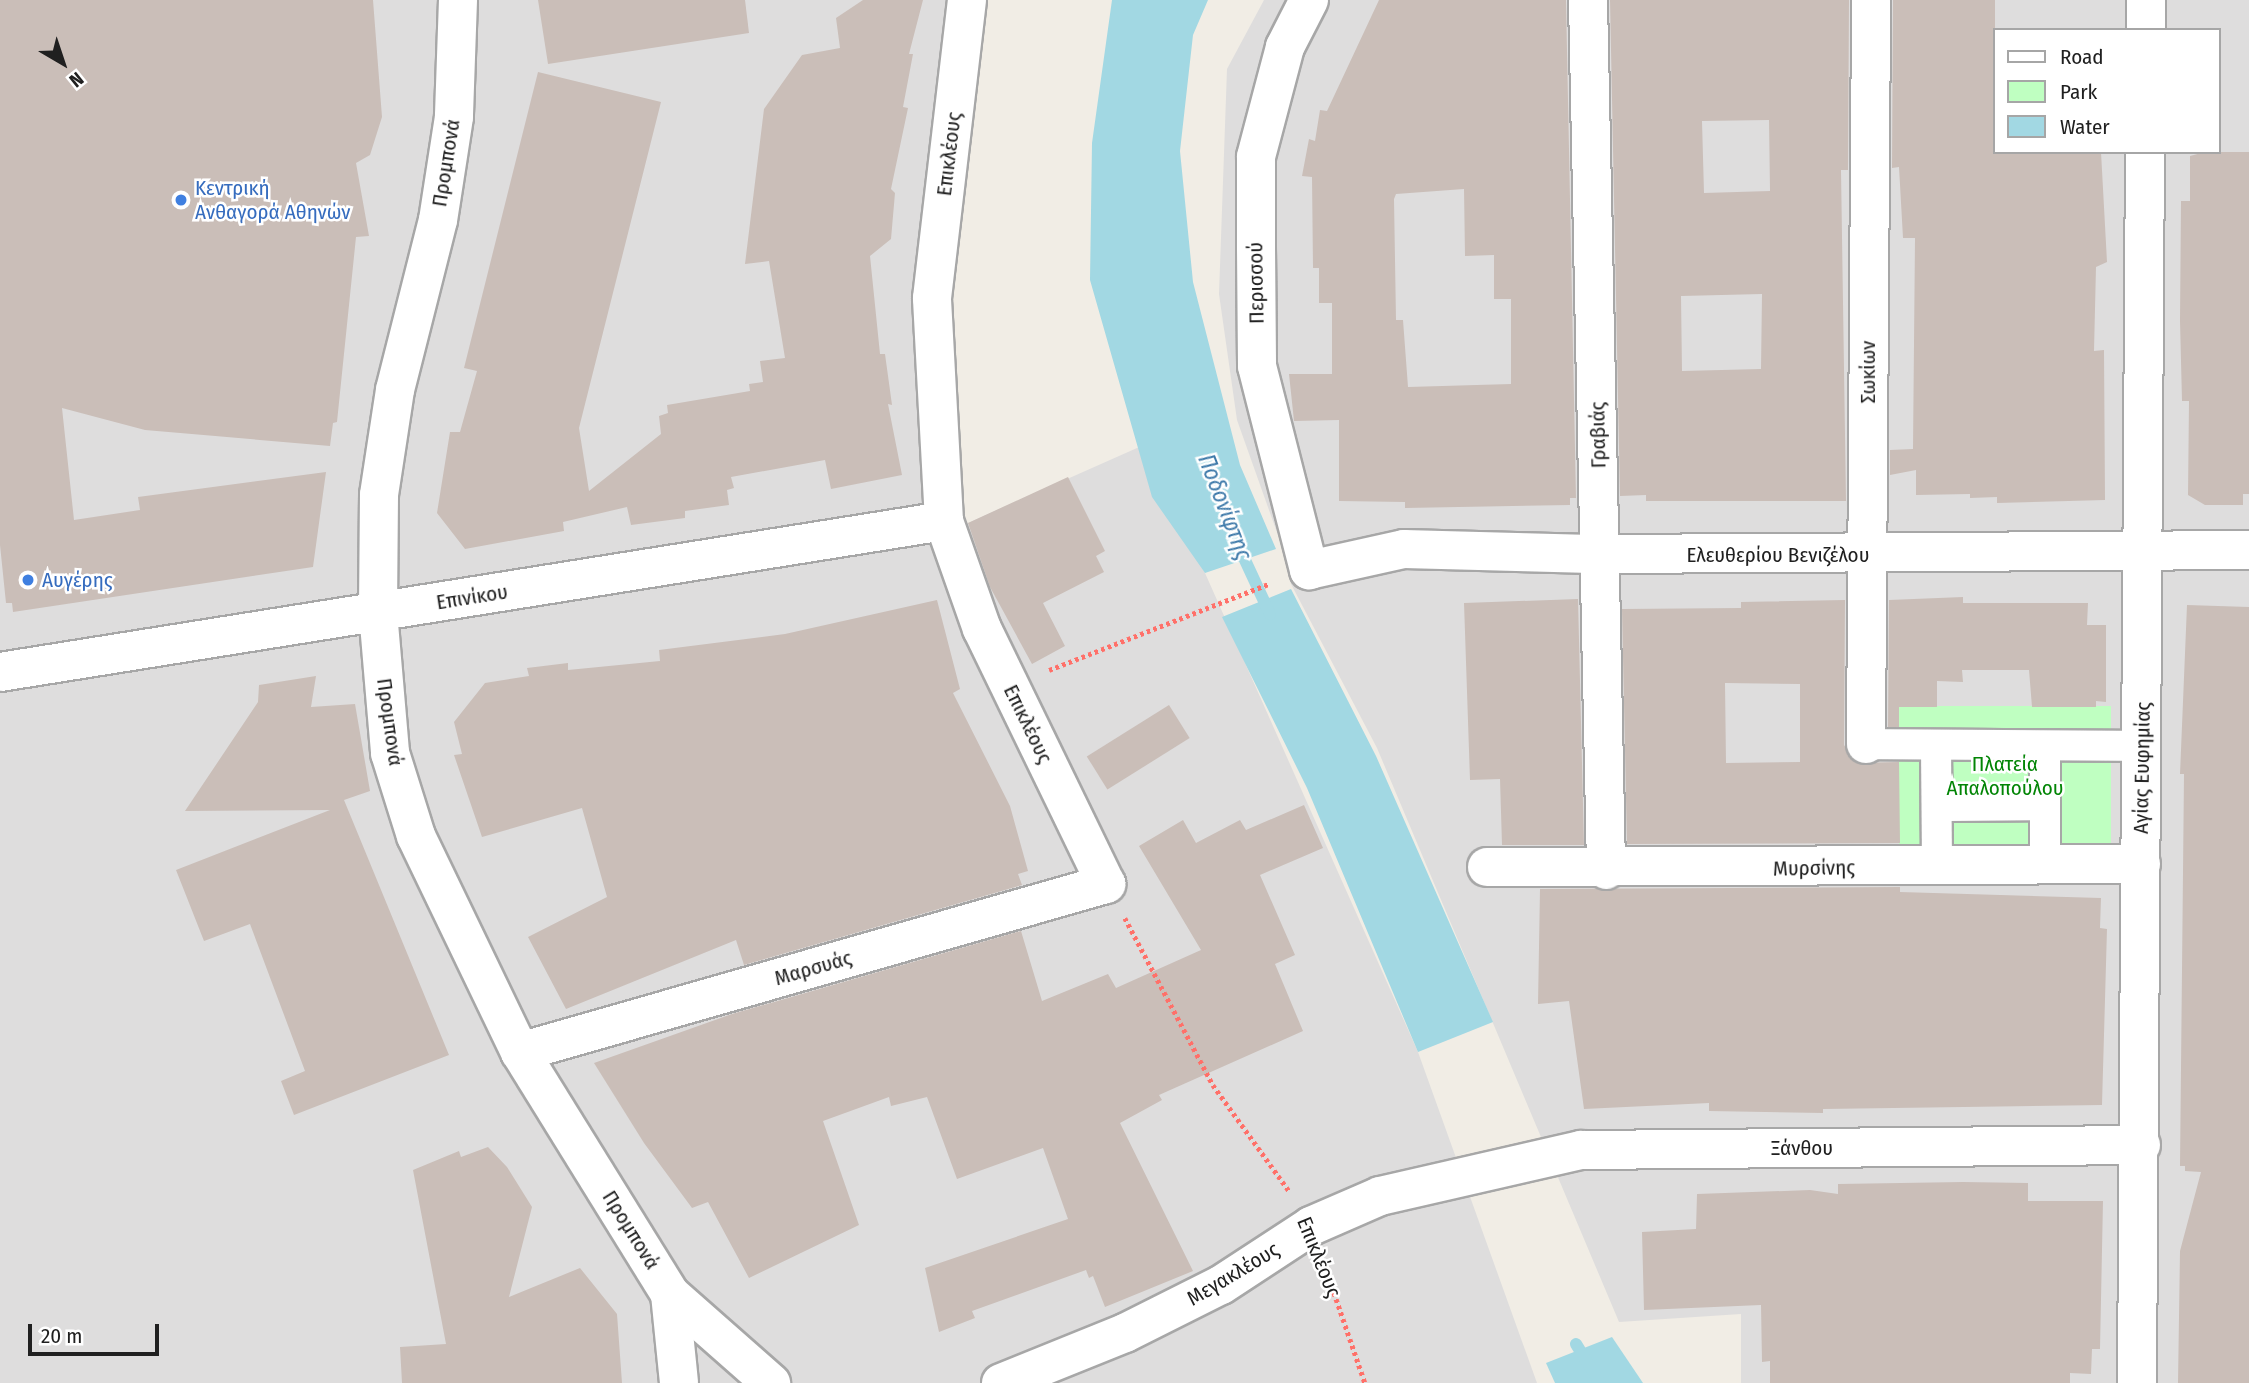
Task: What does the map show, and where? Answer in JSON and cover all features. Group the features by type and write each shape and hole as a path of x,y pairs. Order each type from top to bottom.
{"street":[{"name":"Προμπονά","path":"458,0 454,117 440,207 395,390 379,495 378,612 390,753 416,836 520,1052 670,1294 679,1383"},
{"name":"Επικλέους","path":"967,0 933,298 944,521 982,629 1106,884"},
{"name":"Περισσού","path":"1309,0 1285,47 1256,157 1257,366 1309,570"},
{"name":"Γραβιάς","path":"1588,0 1606,870"},
{"name":"Σωκίων","path":"1866,744 1871,0"},
{"path":"2146,0 2146,28"},
{"name":"Αγίας Ευφημίας","path":"2137,1383 2141,1145 2140,864 2146,154"},
{"name":"Επινίκου","path":"0,672 944,521"},
{"name":"Ελευθερίου Βενιζέλου","path":"1309,570 1404,549 1601,554 1867,555 2249,550"},
{"path":"1866,744 1936,748 2142,746"},
{"path":"2045,747 2045,865"},
{"path":"1936,748 1937,866"},
{"path":"1937,806 2045,805"},
{"name":"Μυρσίνης","path":"1487,867 1606,870 2140,864"},
{"name":"Μαρσυάς","path":"520,1052 1106,884"},
{"name":"Ξάνθου","path":"1467,1176 1581,1150 2141,1145"},
{"name":"Μεγακλέους","path":"1001,1383 1125,1333 1209,1291 1311,1226 1380,1196 1467,1176"},
{"path":"670,1294 771,1383"}],"path":[{"path":"1059,666 1185,615 1309,570"},
{"name":"Επικλέους","path":"1106,884 1213,1085 1265,1152 1311,1226 1365,1383"}],"shaded area":[{"path":"0,0 975,0 939,310 950,531 1146,444 1167,508 1205,573 1418,1052 1537,1383 0,1383"},
{"path":"1264,0 2249,0 2249,1383 1741,1383 1741,1314 1619,1322 1377,748 1291,584 1280,541 1237,420 1219,294 1227,69"}],"green space":[{"name":"Πλατεία Απαλοπούλου","path":"1899,706 2111,706 2111,845 1899,845"}],"water":[{"path":"1112,0 1208,0 1193,35 1180,151 1193,282 1240,465 1276,549 1205,573 1152,497 1090,280 1092,143"},
{"path":"1291,589 1376,756 1493,1022 1418,1052 1307,788 1222,617"},
{"path":"1612,1337 1643,1383 1555,1383 1546,1363"}],"building":[{"name":"Κεντρική Ανθαγορά Αθηνών","path":"0,0 373,0 382,117 370,155 356,163 369,236 356,237 337,422 333,423 330,446 145,430 62,408 74,520 140,510 138,497 326,472 313,567 13,612 12,603 6,603 0,545"},
{"path":"538,0 745,0 749,33 548,64"},
{"path":"863,0 923,0 909,54 913,54 903,107 908,108 891,189 895,193 891,239 870,256 880,354 885,354 892,405 888,404 902,475 831,489 825,460 731,477 734,488 727,490 729,505 685,511 685,518 631,525 627,507 563,522 564,531 465,549 437,513 450,432 460,432 477,371 464,368 538,72 661,102 579,428 589,491 661,434 659,416 668,413 667,405 750,391 749,384 763,382 760,361 785,358 769,261 745,264 764,109 802,55 840,48 836,18"},
{"path":"1379,0 1566,0 1576,498 1570,498 1570,505 1405,508 1405,502 1339,501 1339,420 1294,421 1289,374 1332,374 1332,303 1319,303 1319,268 1313,268 1312,177 1302,176 1309,139 1315,141 1320,110 1327,111","holes":["1464,189 1465,256 1494,255 1494,299 1511,299 1511,384 1408,387 1403,320 1396,320 1396,194"]},
{"path":"1610,0 1849,0 1848,170 1841,170 1846,501 1646,501 1646,495 1620,496","holes":["1769,120 1770,191 1704,193 1702,121","1762,294 1761,369 1682,371 1681,296"]},
{"path":"1893,0 1995,0 1994,154 2101,154 2107,262 2096,267 2094,351 2104,350 2105,500 1997,503 1997,497 1970,498 1970,494 1916,495 1916,470 1890,475 1890,450 1913,449 1915,238 1903,238 1899,167 1892,168"},
{"path":"2249,152 2249,494 2243,494 2243,505 2205,505 2188,495 2189,401 2182,401 2180,321 2181,201 2190,201 2190,156"},
{"path":"1068,477 1105,551 1096,556 1104,572 1043,603 1065,646 1032,664 990,587 968,523"},
{"path":"1963,597 1963,603 2088,603 2087,625 2106,625 2106,702 2096,701 2096,707 2032,707 2029,670 1962,670 1963,682 1937,681 1937,707 1899,707 1899,727 1888,727 1889,600"},
{"path":"1578,599 1584,845 1502,845 1500,779 1470,780 1464,603"},
{"path":"937,600 960,689 953,693 1010,806 1028,871 1018,874 1022,885 744,965 736,940 566,1009 528,937 607,897 582,808 482,837 454,755 462,754 454,722 485,683 529,676 527,668 568,663 568,670 660,661 659,650 785,634"},
{"path":"1845,600 1844,745 1856,763 1899,762 1900,843 1627,844 1622,609 1741,608 1741,602","holes":["1725,683 1800,684 1800,762 1726,763"]},
{"path":"2187,605 2249,607 2249,1383 2178,1383 2180,1251 2201,1172 2185,1171 2185,1166 2180,1166 2184,774 2180,774"},
{"path":"316,676 311,707 355,704 370,791 344,800 449,1055 294,1115 281,1081 305,1071 250,924 204,941 176,870 330,810 185,811 258,702 259,685"},
{"path":"1169,705 1190,738 1107,789 1087,756"},
{"path":"1304,805 1323,848 1260,875 1295,955 1275,964 1303,1031 1159,1095 1162,1100 1120,1123 1193,1271 1105,1307 1093,1276 1089,1278 1086,1270 972,1311 975,1318 939,1332 925,1268 1068,1219 1043,1148 957,1179 927,1097 891,1106 889,1097 823,1121 859,1225 749,1278 708,1202 692,1208 644,1143 594,1063 732,1014 1021,931 1042,1001 1108,974 1116,988 1201,950 1139,846 1183,820 1196,843 1240,820 1246,830"},
{"path":"1900,887 1900,892 2101,898 2100,928 2107,929 2102,1105 1823,1109 1823,1113 1709,1111 1709,1103 1584,1109 1569,1001 1538,1004 1540,889"},
{"path":"488,1147 507,1167 532,1207 509,1297 580,1268 617,1314 622,1383 402,1383 400,1347 446,1344 413,1170 459,1151 461,1157"},
{"path":"2028,1183 2028,1201 2103,1201 2100,1349 2092,1349 2091,1374 2070,1373 2070,1383 1770,1383 1770,1361 1762,1362 1761,1305 1644,1310 1642,1232 1696,1229 1697,1194 1810,1190 1838,1194 1838,1184"}],"waterway":[{"name":"Ποδονίφτης","path":"1238,545 1270,614"},
{"name":"Ποδονίφτης","path":"1576,1344 1600,1383"}],"place":[{"name":"Κεντρική Ανθαγορά Αθηνών","path":"181,200"},
{"name":"Αυγέρης","path":"28,580"}]}
